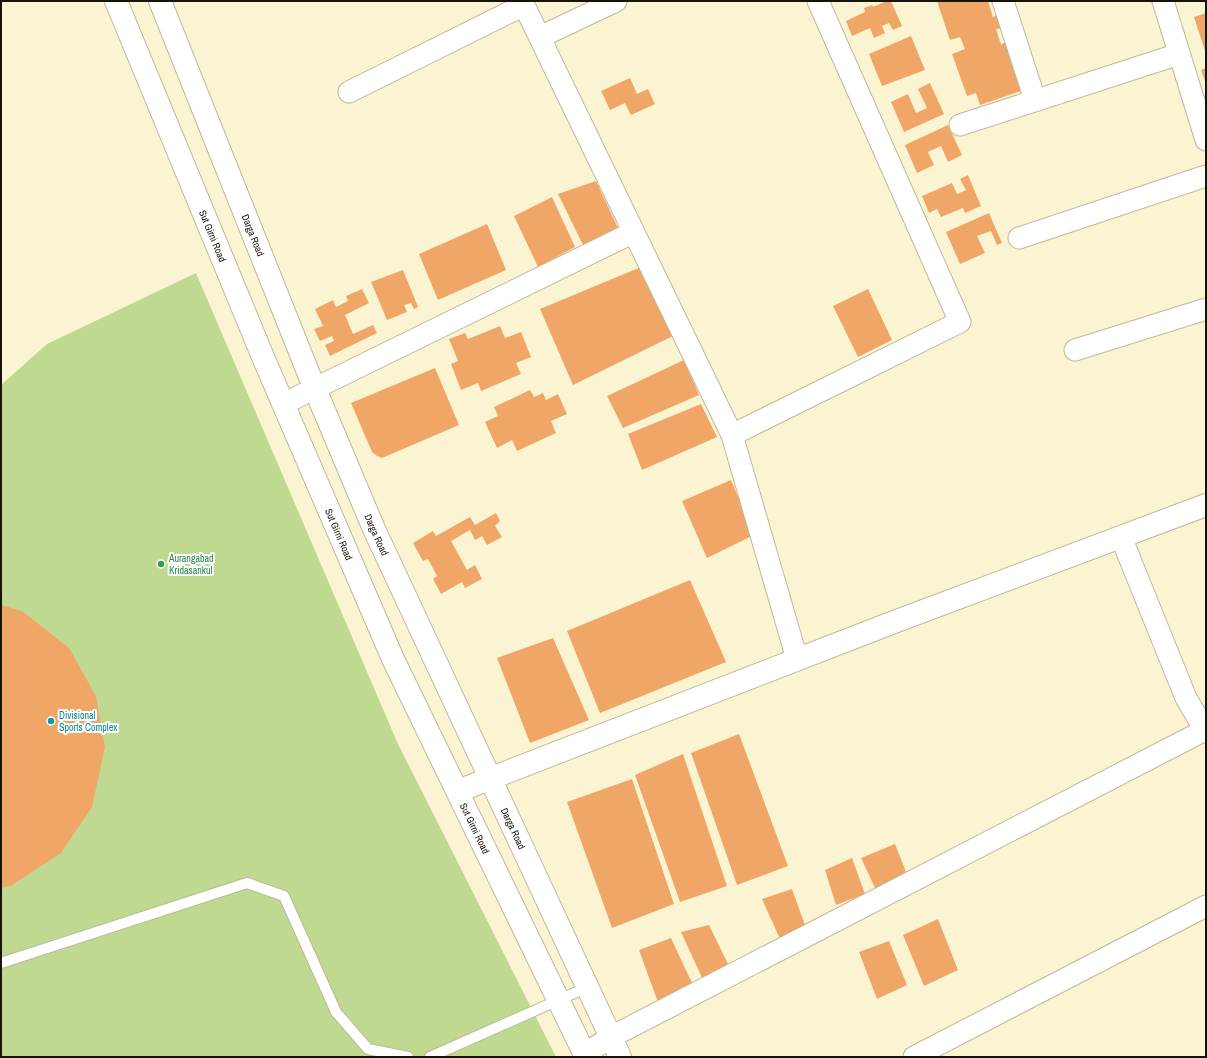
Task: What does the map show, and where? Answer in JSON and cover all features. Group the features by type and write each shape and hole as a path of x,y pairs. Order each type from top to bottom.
{"main road":[{"name":"Sut Girni Road","path":"116,1 283,404 393,659 585,1056"},
{"name":"Darga Road","path":"160,1 315,388 374,529 620,1057"},
{"path":"458,791 797,659 1206,505"}],"street":[{"path":"540,37 616,1"},
{"path":"732,434 960,322 818,1"},
{"path":"1003,1 1035,100"},
{"path":"1167,2 1179,54 1202,113 1206,140"},
{"path":"348,92 523,3 732,434 797,659"},
{"path":"960,125 1179,54"},
{"path":"1019,238 1206,176"},
{"path":"283,404 634,232"},
{"path":"1075,350 1206,309"},
{"path":"585,1056 610,1037 1205,731 1186,698 1121,537"},
{"path":"914,1057 1206,906"}],"lane":[{"path":"1,963 246,883 284,896 336,1012 368,1049 408,1057"},
{"path":"430,1057 588,987"}],"green space":[{"name":"Aurangabad Kridasankul","path":"196,273 398,744 556,1057 1,1057 1,385 47,344"}],"building":[{"path":"887,1 891,1 902,26 893,30 889,23 882,26 885,33 874,38 870,28 852,36 846,21 865,12 864,8 872,5 873,7"},
{"path":"937,1 988,1 993,17 998,15 1003,28 996,29 1001,45 1005,42 1021,91 980,105 976,93 967,96 952,54 965,49 960,37 950,40"},
{"path":"1206,13 1206,54 1194,17"},
{"path":"911,36 925,70 882,86 869,54"},
{"path":"1206,68 1206,84 1201,70"},
{"path":"630,78 637,94 648,89 655,104 631,115 625,103 610,110 601,91"},
{"path":"930,83 944,114 904,132 891,102 908,94 916,113 927,108 918,89"},
{"path":"948,125 962,155 948,162 941,146 928,152 934,165 917,173 905,145"},
{"path":"968,175 981,206 965,213 963,208 941,217 937,209 929,213 922,196 952,183 957,194 966,190 960,179"},
{"path":"596,181 618,228 583,245 558,194"},
{"path":"552,197 575,247 538,267 514,216"},
{"path":"989,213 1002,243 997,245 991,231 977,236 985,253 960,264 946,232"},
{"path":"487,224 506,270 438,300 419,254"},
{"path":"641,267 675,335 573,385 540,309"},
{"path":"403,270 418,307 414,309 411,303 404,305 407,312 387,320 371,282"},
{"path":"362,289 369,303 345,315 353,334 373,325 377,333 330,356 325,345 334,341 332,336 320,341 314,329 323,326 315,309 333,300 336,307 348,301 346,296"},
{"path":"868,289 892,340 858,357 833,306"},
{"path":"500,326 505,338 521,332 531,357 516,363 521,374 481,391 478,383 461,390 451,364 458,361 449,339 465,333 468,339"},
{"path":"684,360 699,395 623,428 607,396"},
{"path":"435,368 459,425 382,458 377,456 372,452 351,403"},
{"path":"530,390 534,397 543,393 546,400 558,394 567,414 551,421 556,433 517,451 512,440 497,448 485,422 498,416 494,407"},
{"path":"701,404 717,437 642,470 628,434"},
{"path":"731,480 754,535 707,558 682,501"},
{"path":"496,513 500,521 495,526 502,537 487,545 482,536 475,540 470,530 451,541 467,570 475,565 482,579 465,588 462,582 441,594 433,579 437,576 428,559 423,561 413,543 433,531 436,536 470,517 475,525"},
{"path":"690,580 726,662 600,713 567,631"},
{"name":"Divisional Sports Complex","path":"1,605 22,611 69,648 96,696 105,747 92,807 61,853 12,885 1,888"},
{"path":"553,638 589,720 530,743 497,658"},
{"path":"739,734 788,866 737,885 691,753"},
{"path":"683,754 727,886 680,902 635,775"},
{"path":"632,779 674,904 612,928 567,802"},
{"path":"895,844 906,872 876,890 861,858"},
{"path":"852,858 865,894 836,905 825,870"},
{"path":"792,889 806,928 780,939 762,899"},
{"path":"938,919 958,970 924,986 903,935"},
{"path":"709,925 728,964 703,980 681,932"},
{"path":"671,938 692,983 659,1005 639,950"},
{"path":"889,941 907,985 877,999 859,952"}],"place":[{"name":"Aurangabad Kridasankul","path":"161,564"},
{"name":"Divisional Sports Complex","path":"51,721"}]}
